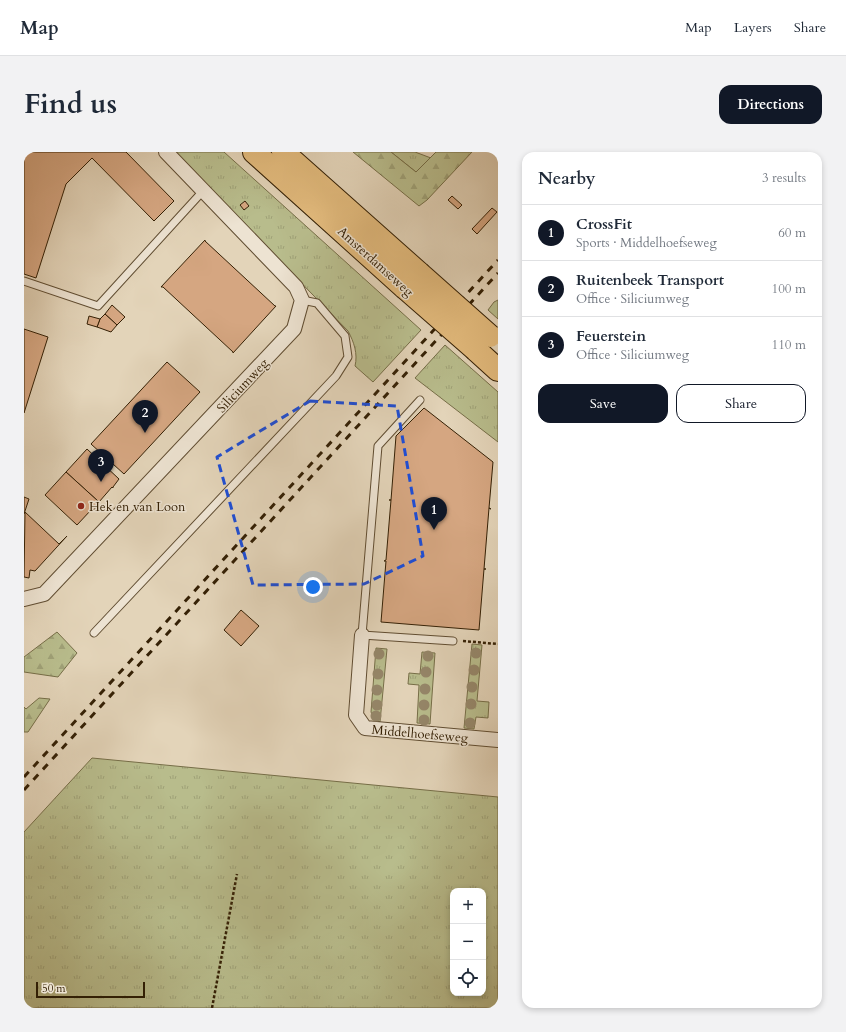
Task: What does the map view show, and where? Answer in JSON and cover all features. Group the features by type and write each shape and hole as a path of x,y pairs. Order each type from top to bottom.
{"main road":[{"name":"Amsterdamseweg","path":"254,152 488,343 498,370"},
{"name":"Amsterdamseweg","path":"283,152 412,280"}],"street":[{"path":"166,152 296,287 302,300"},
{"name":"Siliciumweg","path":"24,599 44,594 294,329 302,300"},
{"name":"Middelhoefseweg","path":"362,635 356,715 365,728 498,740"}],"lane":[{"path":"24,281 98,306 203,191"},
{"path":"94,634 331,382 340,370 348,357 346,336 317,303 302,300"},
{"path":"420,400 378,446 362,635 453,640"}],"path":[{"path":"453,640 498,644"},
{"path":"212,1008 237,874"}],"highlighted area":[{"path":"310,401 397,406 423,556 364,584 253,585 217,457"}],"green space":[{"path":"174,152 224,152 421,330 373,382 355,366 355,348 348,331"},
{"path":"353,152 391,152 416,172 436,152 472,152 427,200 419,206"},
{"path":"391,152 415,152 431,158 416,172"},
{"path":"498,300 498,319 488,310 494,302"},
{"path":"445,345 498,392 498,442 415,378"},
{"path":"57,632 77,653 58,677 24,672 24,657"},
{"path":"472,644 482,645 477,701 489,702 488,718 476,717 474,729 464,728"},
{"path":"376,648 387,649 380,722 374,719 371,712"},
{"path":"422,652 435,653 430,724 417,723 419,685 408,684 409,673 420,674"},
{"path":"39,698 50,699 28,732 24,732 24,707 26,709"},
{"path":"92,758 498,797 498,1008 24,1008 24,832"}],"building":[{"path":"24,152 126,152 174,201 154,221 92,158 66,184 36,278 24,274"},
{"path":"452,196 462,205 458,209 448,200"},
{"path":"245,201 249,206 244,210 240,205"},
{"path":"492,208 497,212 477,234 472,229"},
{"path":"205,240 276,306 233,353 163,287 161,287"},
{"path":"112,305 125,317 117,325 105,314"},
{"path":"105,314 117,325 111,332 97,327 100,319"},
{"path":"89,316 100,319 97,327 87,324"},
{"path":"24,329 48,337 24,413"},
{"path":"167,362 200,392 124,474 91,444"},
{"path":"424,408 493,462 479,630 381,622 386,561 384,561 386,560 396,436"},
{"path":"87,449 119,479 113,488 112,487 99,502 66,472"},
{"path":"66,472 99,502 97,504 98,506 92,511 91,510 77,525 45,495"},
{"path":"24,497 29,499 24,514"},
{"path":"25,512 59,544 67,536 35,571 30,570 29,578 24,577"},
{"path":"241,610 259,626 241,646 224,630"}],"railway":[{"path":"24,777 498,260"},
{"path":"24,790 498,273"}],"place":[{"name":"Ruitenbeek Transport","path":"145,433"},
{"name":"Feuerstein","path":"101,482"},
{"name":"Hek en van Loon","path":"81,506"},
{"name":"CrossFit","path":"434,530"}]}
